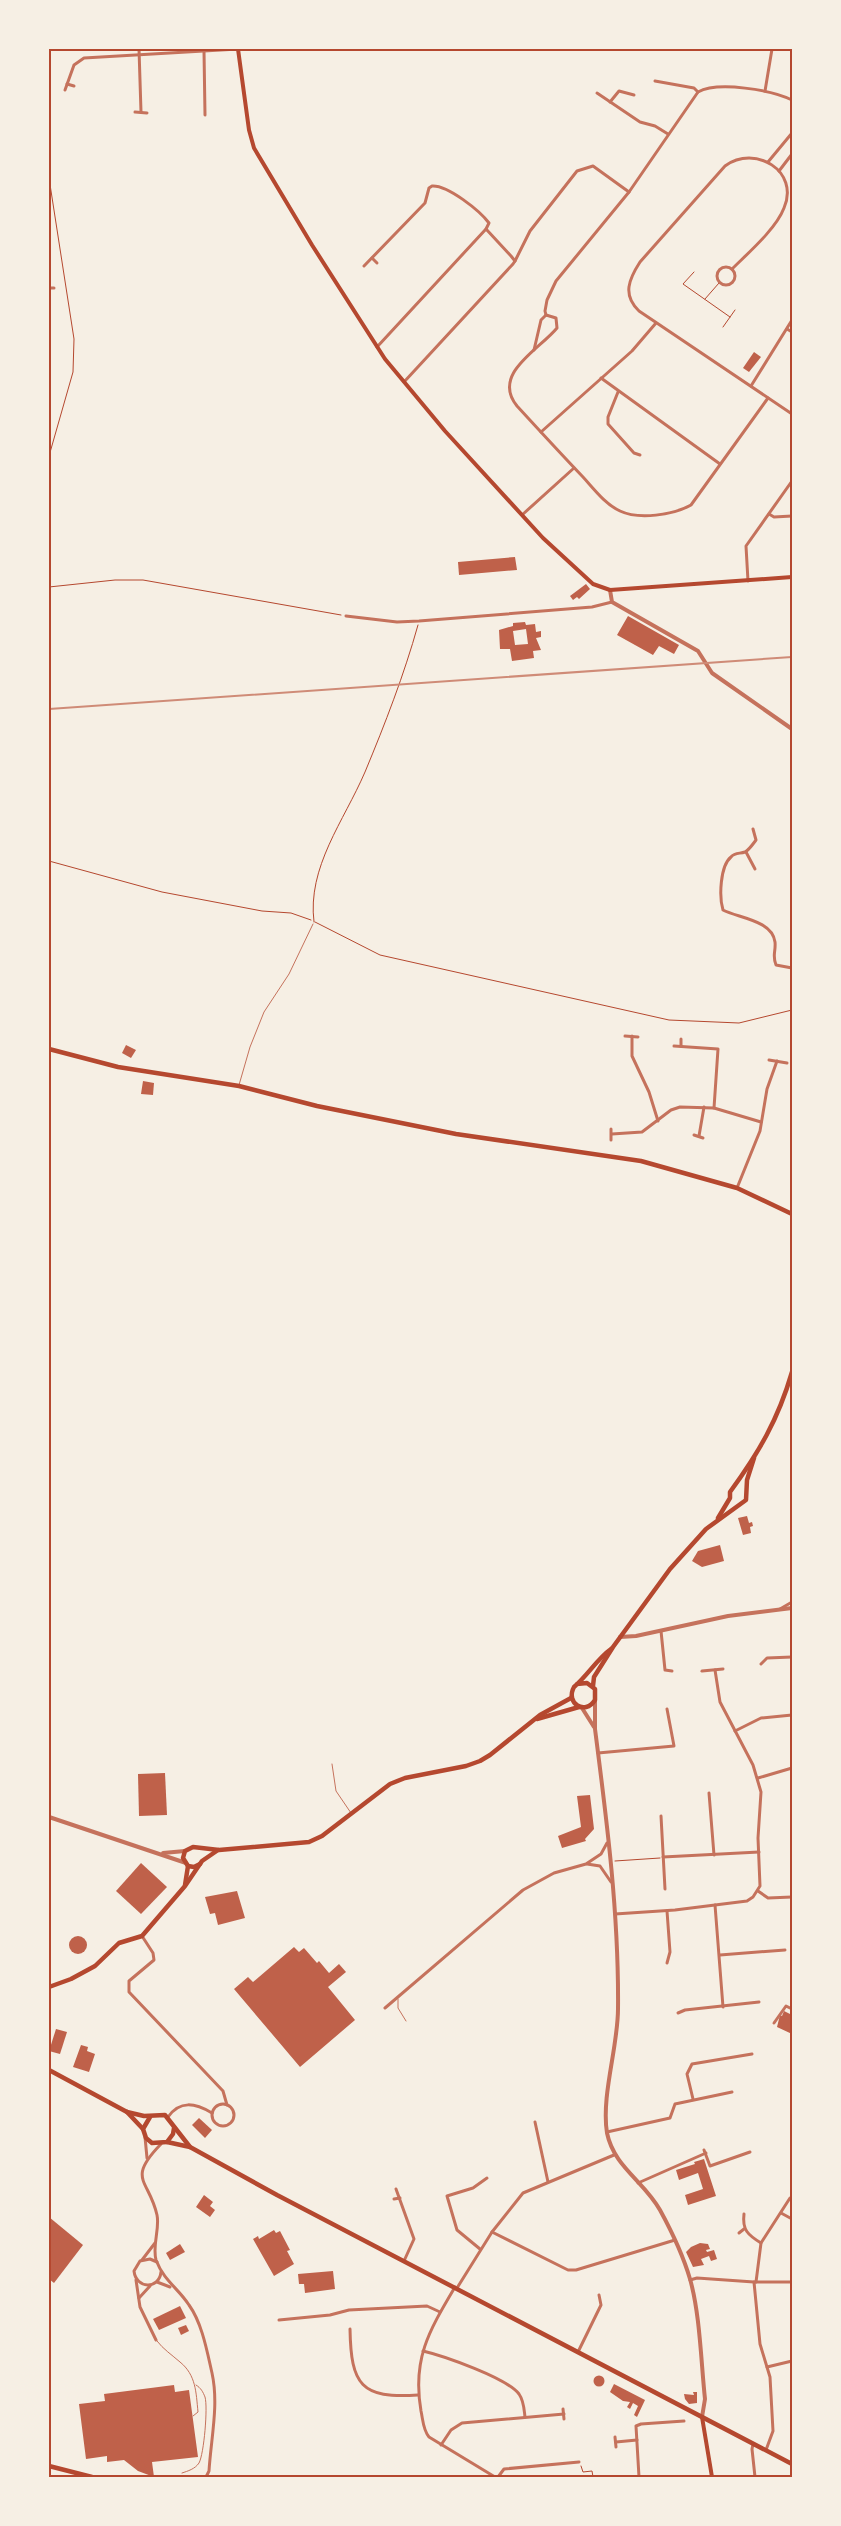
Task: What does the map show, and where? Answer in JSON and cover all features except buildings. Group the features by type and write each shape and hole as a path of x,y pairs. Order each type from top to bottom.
{"main road":[{"path":"238,49 249,130 254,148 377,347 404,382 522,516 584,576 594,584 610,590 792,577"},
{"path":"49,1049 118,1068 239,1086 316,1106 456,1134 641,1161 737,1188 792,1214"},
{"path":"717,1520 730,1498 730,1492 754,1458 773,1425 792,1372"},
{"path":"592,1686 594,1677 613,1647 670,1569 694,1541 717,1520 746,1500 746,1480 754,1458"},
{"path":"734,1487 739,1486 746,1490"},
{"path":"730,1498 733,1502 739,1504"},
{"path":"581,1707 572,1698 572,1690 604,1653 613,1647"},
{"path":"537,1719 590,1706 595,1700 596,1692 592,1686 584,1682 577,1684"},
{"path":"219,1850 194,1867 187,1864 183,1858 185,1851 193,1847 219,1850 309,1842 322,1836 398,1780 480,1761 540,1715 572,1698"},
{"path":"49,1987 71,1979 95,1966 118,1943 142,1936 185,1886 201,1862 202,1855 199,1849"},
{"path":"185,1886 187,1864"},
{"path":"49,2070 127,2112 143,2129 145,2136 152,2143 161,2144 167,2142 190,2147 792,2464"},
{"path":"127,2112 150,2116 159,2114 168,2117 174,2128 190,2147"},
{"path":"143,2129 146,2120 150,2116"},
{"path":"167,2142 173,2134 174,2128"},
{"path":"702,2417 712,2477"},
{"path":"49,2466 92,2477"}],"street":[{"path":"139,49 141,112"},
{"path":"65,90 74,65 80,59 198,50 238,49"},
{"path":"765,91 772,49"},
{"path":"204,50 205,115"},
{"path":"655,81 694,88 698,92"},
{"path":"67,84 74,86"},
{"path":"546,315 547,300 556,281 629,192 698,92 708,88 765,91 792,99"},
{"path":"610,102 620,91 634,95"},
{"path":"597,93 640,122 655,126 668,134"},
{"path":"135,112 147,113"},
{"path":"768,162 792,133"},
{"path":"779,171 792,154"},
{"path":"732,269 784,211 787,190 779,171 768,162 754,157 743,158 725,166 640,262 629,283 630,299 638,311 656,324 792,414"},
{"path":"404,382 514,261 530,231 577,171 593,166 629,192"},
{"path":"364,266 425,203 429,188 432,186 442,187 472,206 489,223 486,229 377,347"},
{"path":"486,229 514,261"},
{"path":"372,258 377,263"},
{"path":"725,267 732,269 735,276 732,283 727,285 719,283 716,276 720,269 725,267"},
{"path":"49,288 54,288"},
{"path":"546,315 556,318 557,328 515,369 509,389 513,401 606,502 620,511 636,515 677,512 691,505 768,398"},
{"path":"534,350 541,320 546,315"},
{"path":"751,386 792,320"},
{"path":"541,432 632,351 656,324"},
{"path":"787,329 792,332"},
{"path":"601,378 720,464"},
{"path":"618,392 608,417 608,424 634,453 640,455"},
{"path":"522,516 574,468"},
{"path":"748,581 746,546 792,481"},
{"path":"769,514 774,517 792,516"},
{"path":"610,590 612,602"},
{"path":"346,616 397,622 419,621 592,607 612,602 698,651 703,656 712,673 792,729"},
{"path":"753,829 756,840 746,852 732,855 728,860 722,880 721,903 723,910 761,924 773,935 775,942 773,959 776,965 792,968"},
{"path":"746,852 754,869"},
{"path":"625,1036 638,1037"},
{"path":"632,1036 632,1056 649,1092 658,1121"},
{"path":"681,1039 681,1046"},
{"path":"674,1046 720,1048 714,1108"},
{"path":"769,1060 786,1063"},
{"path":"737,1188 762,1122 767,1089 776,1061"},
{"path":"612,1134 642,1132 671,1110 680,1107 714,1108 762,1122"},
{"path":"699,1136 704,1108"},
{"path":"611,1129 611,1140"},
{"path":"694,1134 703,1138"},
{"path":"780,1609 792,1602"},
{"path":"620,1637 636,1636 728,1616 792,1608"},
{"path":"661,1630 665,1670 672,1671"},
{"path":"760,1664 767,1658 792,1657"},
{"path":"702,1671 723,1669"},
{"path":"615,1914 667,1911 746,1901 758,1891 761,1881 762,1806 758,1778 720,1702 715,1670"},
{"path":"595,1700 595,1729 615,1914 618,2011 607,2105 607,2132 614,2154 658,2207 675,2240 690,2280 705,2399 702,2417"},
{"path":"581,1707 595,1729"},
{"path":"598,1753 674,1746 667,1709"},
{"path":"735,1732 761,1718 792,1715"},
{"path":"758,1778 792,1768"},
{"path":"709,1793 714,1855"},
{"path":"49,1816 187,1864"},
{"path":"661,1816 664,1889"},
{"path":"385,2008 524,1890 554,1873 586,1864 601,1854 607,1842"},
{"path":"158,1853 185,1851"},
{"path":"663,1857 760,1852"},
{"path":"586,1864 600,1866 612,1883"},
{"path":"758,1891 768,1898 792,1897"},
{"path":"715,1905 723,2007"},
{"path":"667,1911 670,1952 667,1963"},
{"path":"142,1936 153,1953 154,1960 129,1982 129,1992 223,2091 227,2105 234,2114 233,2120 228,2125 217,2125 212,2119 212,2112 218,2106 227,2105"},
{"path":"720,1954 785,1950"},
{"path":"678,2013 685,2010 759,2002"},
{"path":"774,2023 786,2006 792,2009"},
{"path":"693,2099 687,2074 692,2064 752,2054"},
{"path":"607,2132 670,2118 674,2104 732,2092"},
{"path":"168,2117 176,2107 183,2104 197,2106 212,2112"},
{"path":"535,2122 548,2182"},
{"path":"145,2136 147,2158 143,2178 156,2212 158,2225 156,2242 157,2263 172,2287 188,2303 196,2317 215,2389 216,2407 209,2471 206,2477"},
{"path":"147,2158 161,2144"},
{"path":"638,2183 705,2151 710,2166 750,2152"},
{"path":"579,2462 504,2469 497,2477 441,2445 426,2433 418,2395 418,2370 423,2351 440,2312 480,2249 523,2193 614,2154"},
{"path":"480,2249 457,2230 447,2196 472,2188 487,2178"},
{"path":"396,2189 414,2239 404,2261"},
{"path":"394,2199 400,2198"},
{"path":"766,2450 773,2431 770,2377 760,2344 755,2282 761,2243 790,2198"},
{"path":"781,2213 792,2219"},
{"path":"744,2214 742,2225 744,2230 761,2243"},
{"path":"739,2233 744,2230"},
{"path":"492,2232 568,2270 576,2270 675,2240"},
{"path":"156,2242 135,2267 140,2307 156,2340"},
{"path":"142,2260 150,2259 157,2263"},
{"path":"139,2299 155,2284 161,2270"},
{"path":"690,2280 713,2278 755,2282 792,2282"},
{"path":"136,2279 143,2285 155,2284 172,2287"},
{"path":"578,2352 601,2305 599,2295"},
{"path":"279,2320 330,2315 349,2310 427,2306 440,2312"},
{"path":"350,2329 350,2356 354,2370 364,2385 376,2394 391,2397 418,2395"},
{"path":"423,2351 458,2360 515,2390 521,2399 525,2417"},
{"path":"767,2367 792,2362"},
{"path":"563,2409 564,2419"},
{"path":"441,2445 451,2430 462,2423 564,2414"},
{"path":"639,2477 636,2426 684,2421"},
{"path":"616,2447 616,2439 637,2440"},
{"path":"753,2443 755,2477"}],"lane":[{"path":"239,1086 250,1047 264,1012 289,974 314,924"},
{"path":"332,1764 336,1791 351,1813"},
{"path":"399,1996 398,2008 406,2020"},
{"path":"156,2340 188,2370 196,2385 200,2388 206,2408 201,2458 196,2466 182,2473"},
{"path":"193,2416 198,2412 196,2385"}],"path":[{"path":"49,178 74,338 73,372 49,456"},
{"path":"694,272 683,284 730,317"},
{"path":"704,299 719,283"},
{"path":"723,327 736,310"},
{"path":"49,587 115,580 144,580 346,616"},
{"path":"314,922 312,898 319,867 364,774 402,678 419,621"},
{"path":"49,861 162,892 262,911 291,913 314,922 380,955 670,1020 739,1023 792,1010"},
{"path":"615,1861 663,1857"},
{"path":"579,2462 583,2472 592,2471 593,2477"}],"railway":[{"path":"49,709 792,657"}]}
